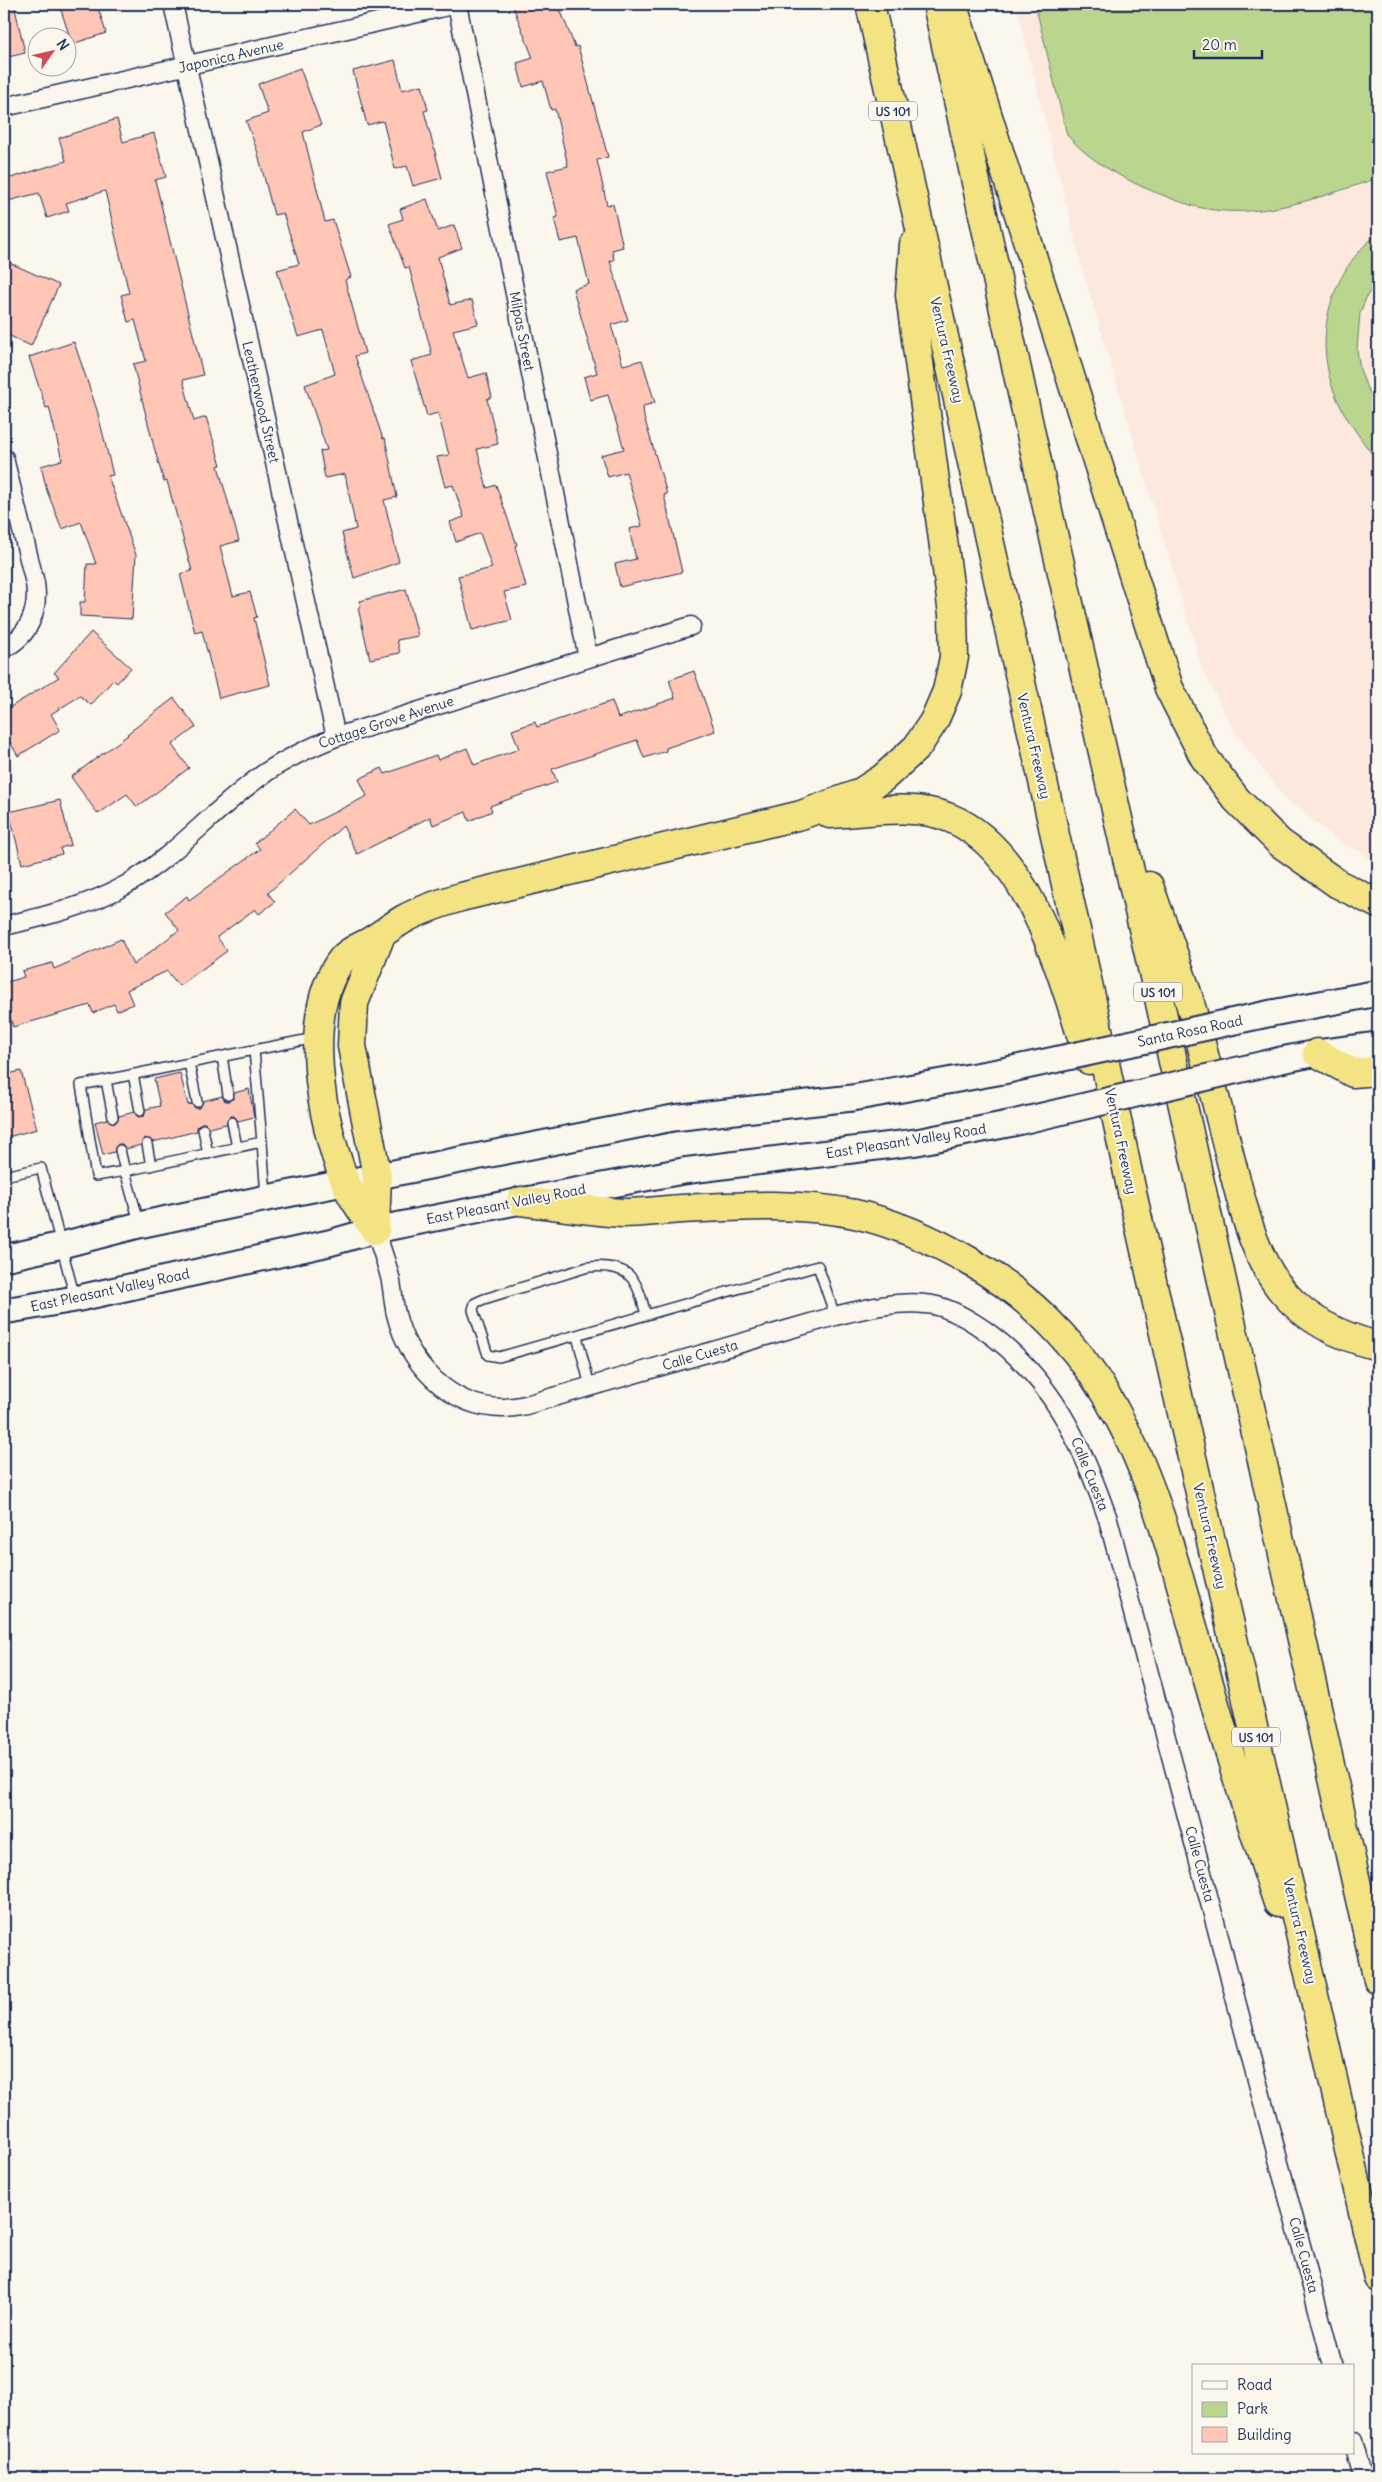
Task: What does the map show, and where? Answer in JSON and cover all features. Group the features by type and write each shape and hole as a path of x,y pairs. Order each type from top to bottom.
{"highway":[{"name":"Ventura Freeway","path":"870,4 916,218 1093,1006 1133,1197 1378,2278"},
{"name":"US 101","path":"937,4 1038,469 1378,1980"},
{"path":"953,4 1169,688 1204,757 1236,799 1280,843 1338,884 1378,904"},
{"path":"374,1230 345,1183 331,1138 322,1094 316,1038 328,983 344,956 382,935 404,919 430,907 461,897 801,815 858,794 884,778 917,747 934,721 947,691 954,657 953,614 910,295 916,218"},
{"path":"1104,756 1188,996 1242,1201 1256,1246 1284,1293 1303,1311 1327,1328 1358,1341 1378,1346"},
{"path":"801,815 905,810 949,817 968,827 1005,859 1023,886 1070,1000 1133,1197"},
{"path":"374,1230 376,1176 352,1046 354,1003 382,935"},
{"path":"1317,1052 1353,1072 1378,1071"},
{"path":"521,1200 623,1213 720,1207 798,1206 856,1214 906,1230 949,1249 989,1272 1026,1300 1060,1332 1089,1368 1118,1412 1145,1469 1174,1559 1238,1784 1327,2049"}],"main road":[{"name":"Santa Rosa Road","path":"376,1176 673,1118 852,1098 1003,1071 1272,1012 1378,993"},
{"path":"1317,1052 1378,1045"},
{"name":"East Pleasant Valley Road","path":"4,1311 75,1299 329,1243 374,1230 521,1200 682,1171 907,1143 1013,1123 1317,1052"},
{"path":"4,1258 139,1225 376,1176"}],"street":[{"name":"Leatherwood Street","path":"173,4 336,736"},
{"name":"Japonica Avenue","path":"4,107 187,67 457,4"},
{"name":"Milpas Street","path":"457,4 588,658"},
{"path":"4,458 35,583 37,599 34,614 25,631 4,648"},
{"name":"Cottage Grove Avenue","path":"4,926 52,915 95,900 126,885 153,866 265,773 300,752 336,736 691,626"},
{"name":"Calle Cuesta","path":"374,1230 390,1276 397,1315 402,1330 427,1374 449,1392 474,1402 502,1408 526,1405 835,1316 880,1306 926,1304 967,1318 1006,1345 1042,1383 1071,1428 1090,1468 1110,1529 1332,2364"},
{"path":"1354,2445 1363,2478"}],"lane":[{"path":"262,1142 125,1172 96,1176 81,1085 316,1038"},
{"path":"254,1050 267,1198"},
{"path":"222,1056 228,1095"},
{"path":"189,1063 197,1102"},
{"path":"132,1074 140,1111"},
{"path":"106,1080 113,1117"},
{"path":"232,1122 237,1147"},
{"path":"203,1129 208,1154"},
{"path":"147,1144 151,1166"},
{"path":"120,1150 139,1225"},
{"path":"4,1176 41,1168 75,1299"},
{"path":"646,1316 636,1282 616,1269 599,1266 588,1267 484,1298 473,1306 488,1355 494,1358 576,1336 646,1316 818,1266 835,1316"},
{"path":"576,1336 590,1386"}],"shaded area":[{"path":"1016,4 1378,4 1378,862 1338,840 1285,798 1238,737 1203,671 1083,271"}],"green space":[{"path":"1035,4 1378,4 1378,178 1294,204 1250,211 1229,211 1207,209 1183,203 1124,178 1093,159 1067,135"},
{"path":"1378,233 1378,277 1360,313 1357,350 1360,369 1366,386 1378,407 1378,463 1351,424 1337,399 1329,377 1326,331 1329,309 1347,268 1361,249"}],"building":[{"path":"4,4 14,4 25,53 4,58"},
{"path":"59,4 97,4 106,33 78,42 78,28 67,28"},
{"path":"512,4 558,4 575,47 578,46 608,157 597,160 607,205 613,204 623,247 612,250 614,260 610,261 628,320 611,325 623,365 642,360 655,403 643,406 644,417 667,494 664,495 682,572 620,587 615,564 636,559 629,529 642,526 626,472 608,477 601,455 624,449 608,395 590,400 584,377 597,373 573,289 589,284 578,238 560,242 554,218 558,217 547,171 568,166 555,109 551,110 543,81 523,87 517,63 533,58"},
{"path":"395,60 402,90 422,85 428,110 424,111 442,178 413,186 407,166 395,169 383,121 367,125 353,71"},
{"path":"300,68 321,125 303,132 325,222 333,220 351,277 345,280 365,353 355,356 383,439 385,438 397,497 384,500 399,562 354,578 342,533 356,529 345,474 325,478 320,451 327,450 305,385 335,374 323,330 298,337 277,270 299,264 283,213 274,215 257,150 246,121 268,113 258,84"},
{"path":"117,119 123,142 154,133 166,177 155,180 203,375 183,380 194,421 206,417 221,465 218,466 239,541 220,546 233,596 250,592 257,617 254,618 270,685 219,698 202,631 195,633 180,574 192,571 167,481 164,482 154,447 133,364 146,361 135,320 128,322 121,295 129,293 105,191 66,203 69,211 47,218 39,193 4,202 4,180 66,161 59,138"},
{"path":"427,199 438,231 454,225 462,248 438,257 450,305 472,300 478,324 453,330 468,378 486,373 492,397 487,399 498,444 477,449 487,488 496,485 517,545 515,546 526,587 504,592 512,620 472,630 458,576 492,568 480,533 456,542 450,522 464,517 453,485 445,487 437,457 449,455 438,413 427,416 411,361 432,355 409,267 405,268 389,224 403,219 400,209"},
{"path":"10,263 59,285 31,346 4,333 4,276"},
{"path":"74,342 97,410 113,475 108,476 136,555 132,619 80,616 80,602 85,602 87,564 96,564 81,522 62,529 47,491 41,466 62,460 49,407 46,408 29,357"},
{"path":"406,589 418,636 397,640 400,653 370,659 358,608 361,607 360,601"},
{"path":"91,632 131,668 117,683 113,680 91,705 80,696 51,714 60,730 18,756 4,732 4,711 59,677 54,673"},
{"path":"694,671 715,731 666,748 666,751 644,758 637,740 552,769 557,782 490,806 492,811 469,821 466,812 433,825 430,817 357,854 343,826 268,893 275,902 259,914 255,909 217,937 227,951 179,986 167,971 127,990 133,1004 117,1011 114,1004 93,1013 90,1005 13,1027 4,996 4,983 24,977 22,971 52,963 54,969 121,939 133,965 179,930 165,912 187,896 189,900 260,849 255,843 295,809 309,825 367,796 359,779 382,768 385,774 436,755 438,760 467,748 474,765 519,749 512,730 535,722 537,727 612,701 618,718 675,698 669,680"},
{"path":"174,698 196,727 172,745 189,768 137,807 127,794 98,814 71,777"},
{"path":"60,800 71,845 60,848 62,854 22,864 9,812"},
{"path":"21,1071 37,1129 4,1138 4,1075"},
{"path":"180,1073 188,1105 191,1104 195,1108 199,1108 203,1101 222,1096 225,1101 229,1101 234,1098 234,1093 249,1089 254,1117 238,1121 234,1116 230,1116 226,1124 209,1128 205,1123 201,1123 197,1127 197,1131 153,1142 145,1138 141,1145 126,1149 122,1144 118,1144 114,1152 103,1155 95,1122 107,1119 115,1123 119,1116 134,1112 138,1117 144,1116 146,1109 160,1106 154,1079"}]}
